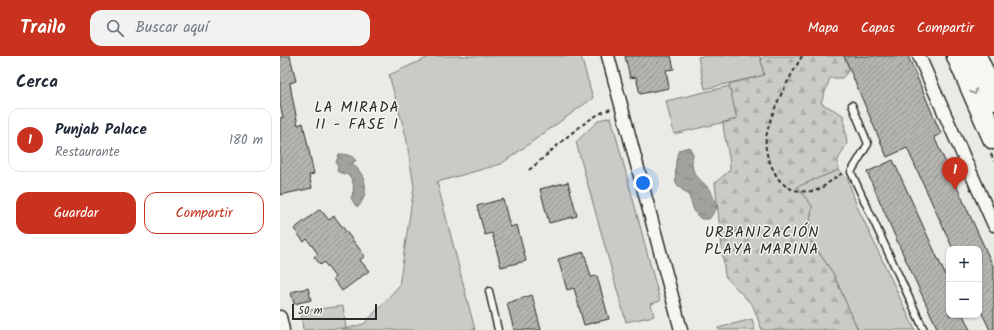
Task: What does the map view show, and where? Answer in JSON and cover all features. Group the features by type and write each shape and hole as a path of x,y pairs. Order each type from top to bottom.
{"highway":[{"path":"958,56 994,138"},
{"path":"975,56 994,98"},
{"path":"979,56 994,65"}],"street":[{"path":"608,56 681,330"},
{"path":"919,56 994,225"},
{"path":"280,317 283,330"}],"lane":[{"path":"852,105 868,144 851,172 924,330"},
{"path":"489,291 498,330"}],"path":[{"path":"802,56 789,78 774,112 766,138 768,160 779,181 793,191 814,191 842,172 851,172"},
{"path":"530,170 582,124 602,112 621,106"}],"green space":[{"path":"431,56 581,56 593,98 501,164 437,182 475,330 341,330 364,324 399,286 414,187 406,136 389,75"},
{"path":"760,56 764,75 705,89 698,57"},
{"path":"764,56 844,56 850,69 842,78 830,78 821,103 843,115 847,143 838,160 838,170 797,187 812,206 808,237 833,273 858,330 762,330 753,306 725,276 715,183 730,170 723,123 737,119 729,84 764,75 761,60"},
{"path":"730,86 737,119 674,134 666,101"},
{"path":"611,117 660,301 651,304 654,316 626,322 576,142 599,120"},
{"path":"838,170 848,179 856,204 915,330 858,330 833,273 808,237 812,206 796,187"},
{"path":"343,306 346,328 303,330 301,311"},
{"path":"752,319 755,330 719,330 718,328"}],"water":[{"path":"689,147 693,154 692,162 694,173 708,188 717,206 709,219 701,219 695,213 689,196 676,184 675,176 679,150"},
{"path":"339,154 349,155 355,159 356,161 354,161 353,164 364,179 365,195 359,206 356,206 351,198 354,188 353,181 346,174 337,171 338,167 336,163"}],"building":[{"path":"280,56 290,56 296,81 290,83 292,96 298,125 303,123 314,174 309,175 312,188 280,195 280,118 283,117 280,104"},
{"path":"625,56 671,56 674,69 666,70 669,88 640,94 636,77 630,78"},
{"path":"844,56 908,56 941,134 934,137 994,268 994,330 990,330 982,313 982,246 952,246 907,148 887,157"},
{"path":"893,160 946,276 946,318 964,318 970,330 938,330 867,172"},
{"path":"568,182 577,216 549,223 540,189"},
{"path":"503,199 510,227 517,225 526,261 501,267 492,233 485,235 477,206"},
{"path":"320,209 329,220 334,216 365,256 360,260 369,271 342,291 333,279 335,277 324,262 321,265 314,257 318,254 307,239 304,242 294,229"},
{"path":"584,252 591,277 597,276 609,319 584,325 574,288 567,290 558,259"},
{"path":"308,288 311,300 294,304 291,292"},
{"path":"532,295 541,330 514,330 507,303"}],"place":[{"name":"Punjab Palace","path":"955,190"}],"district":[{"name":"LA MIRADA II - FASE I","path":"357,116"},
{"name":"URBANIZACIÓN PLAYA MARINA","path":"762,242"}]}
